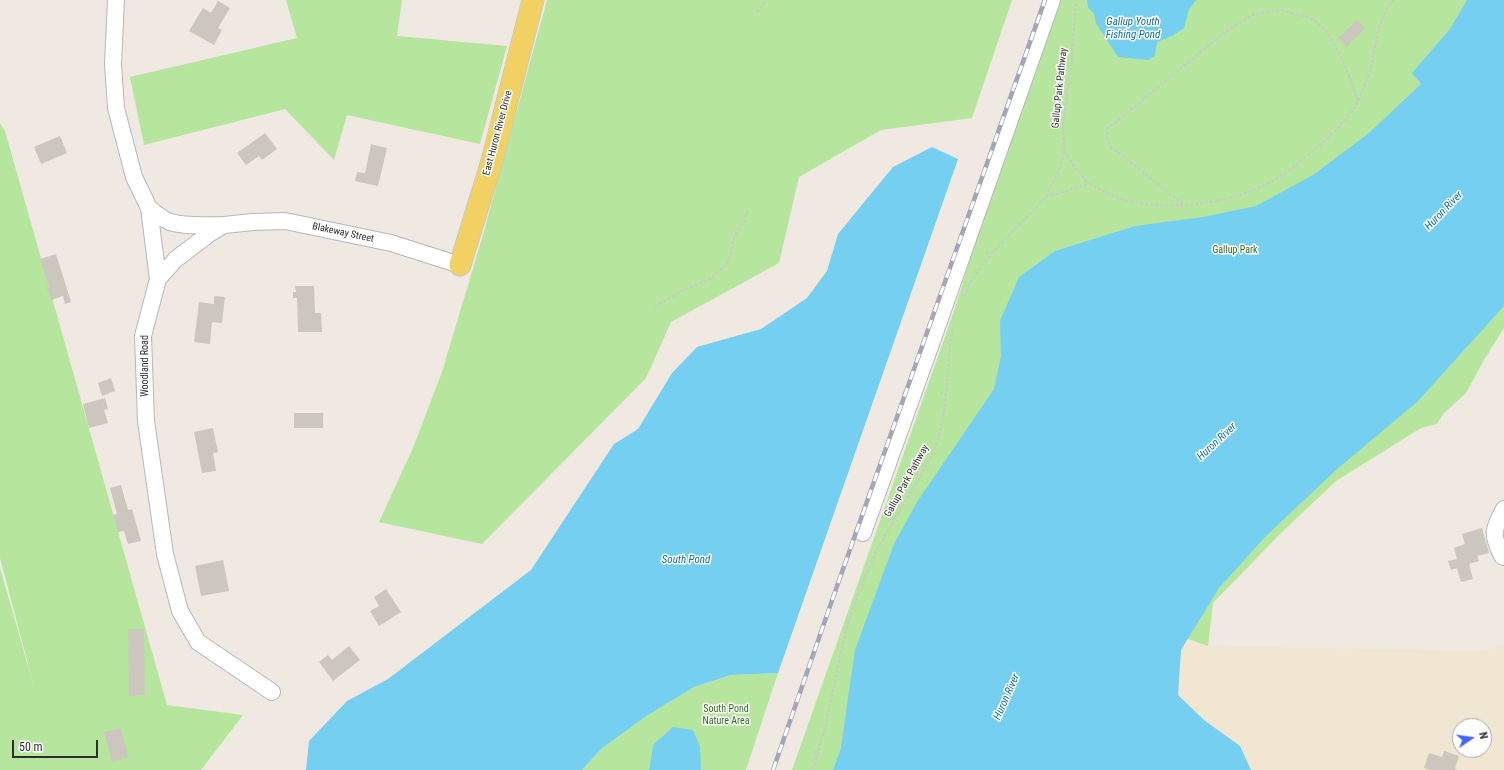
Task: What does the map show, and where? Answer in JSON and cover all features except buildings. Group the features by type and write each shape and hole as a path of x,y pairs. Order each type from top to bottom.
{"main road":[{"name":"East Huron River Drive","path":"460,265 492,160 533,0"}],"street":[{"name":"Woodland Road","path":"116,0 113,64 116,108 134,177 148,208 158,279 144,336 146,421 165,554 180,611 198,642 272,692"},
{"path":"863,533 1052,0"},
{"name":"Blakeway Street","path":"148,208 170,222 196,225 224,225 285,221 391,243 460,265"},
{"name":"Blakeway Street","path":"158,279 176,259 209,234 224,225"},
{"path":"1504,509 1495,526 1495,541 1502,556 1504,557"}],"path":[{"path":"756,12 766,0"},
{"name":"Gallup Park Pathway","path":"963,297 970,283 990,255 1046,197 1059,170 1066,151 1063,126 1072,59 1076,0"},
{"path":"1066,151 1075,168 1089,184 1114,196 1129,201 1156,205 1184,205 1218,200 1256,189 1278,177 1303,160 1344,122 1358,101 1370,70 1381,20 1393,0"},
{"path":"1184,205 1111,147 1107,138 1107,129 1229,29 1255,14 1281,10 1313,19 1328,33 1344,63 1358,101"},
{"name":"Gallup Park Pathway","path":"1046,197 1089,184"},
{"path":"655,306 682,291 710,279 725,266 730,257 735,235 745,220 747,211"},
{"path":"986,252 990,255"},
{"name":"Gallup Park Pathway","path":"814,770 826,724 836,672 847,627 869,567 878,548 937,444 942,424 950,343 954,320"},
{"path":"940,393 946,394"},
{"path":"888,519 893,522"},
{"path":"813,752 819,753"}],"shaded area":[{"path":"1188,639 1208,646 1481,651 1504,645 1504,770 1251,770 1240,746 1204,720 1177,695 1181,650"}],"green space":[{"path":"286,0 402,0 397,36 507,46 480,144 347,115 334,160 285,109 144,145 130,77 297,38"},
{"path":"547,0 1012,0 972,118 881,130 799,177 779,263 671,322 646,378 482,544 379,522 413,448 442,372 483,235"},
{"name":"Gallup Park","path":"1056,0 1504,0 1504,328 1466,393 1443,414 1437,424 1421,428 1336,481 1281,533 1213,603 1208,646 1188,639 841,747 833,770 792,770 954,311 993,184"},
{"path":"0,123 5,131 167,705 243,715 201,770 0,770 0,568 35,690 0,558"},
{"name":"South Pond Nature Area","path":"778,673 746,770 701,770 701,768 653,745 649,770 582,770 601,749 645,717 694,687 731,675"}],"water":[{"name":"Gallup Youth Fishing Pond","path":"1087,0 1196,0 1189,9 1184,28 1172,36 1157,42 1155,56 1148,60 1118,57 1096,23 1094,14 1088,7"},
{"name":"Gallup Park","path":"1467,0 1504,0 1504,306 1417,402 1336,470 1266,536 1219,588 1181,650 1178,695 1204,720 1240,746 1251,770 833,770 841,747 855,650 894,544 917,502 994,389 1001,356 1000,321 1019,277 1055,251 1135,226 1203,217 1256,206 1313,175 1369,133 1421,84 1412,73 1450,29"},
{"name":"South Pond","path":"932,147 958,159 778,673 731,675 694,687 645,717 601,749 582,770 306,770 309,741 347,701 388,679 531,570 614,444 638,429 672,373 697,347 761,329 807,298 827,271 838,234 893,167"},
{"path":"673,727 693,730 700,747 701,770 649,770 653,745"}],"railway":[{"path":"773,770 1045,0"}],"water label":[{"name":"Huron River","path":"1444,211"},
{"name":"Huron River","path":"1217,442"},
{"name":"Huron River","path":"1007,697"}]}
